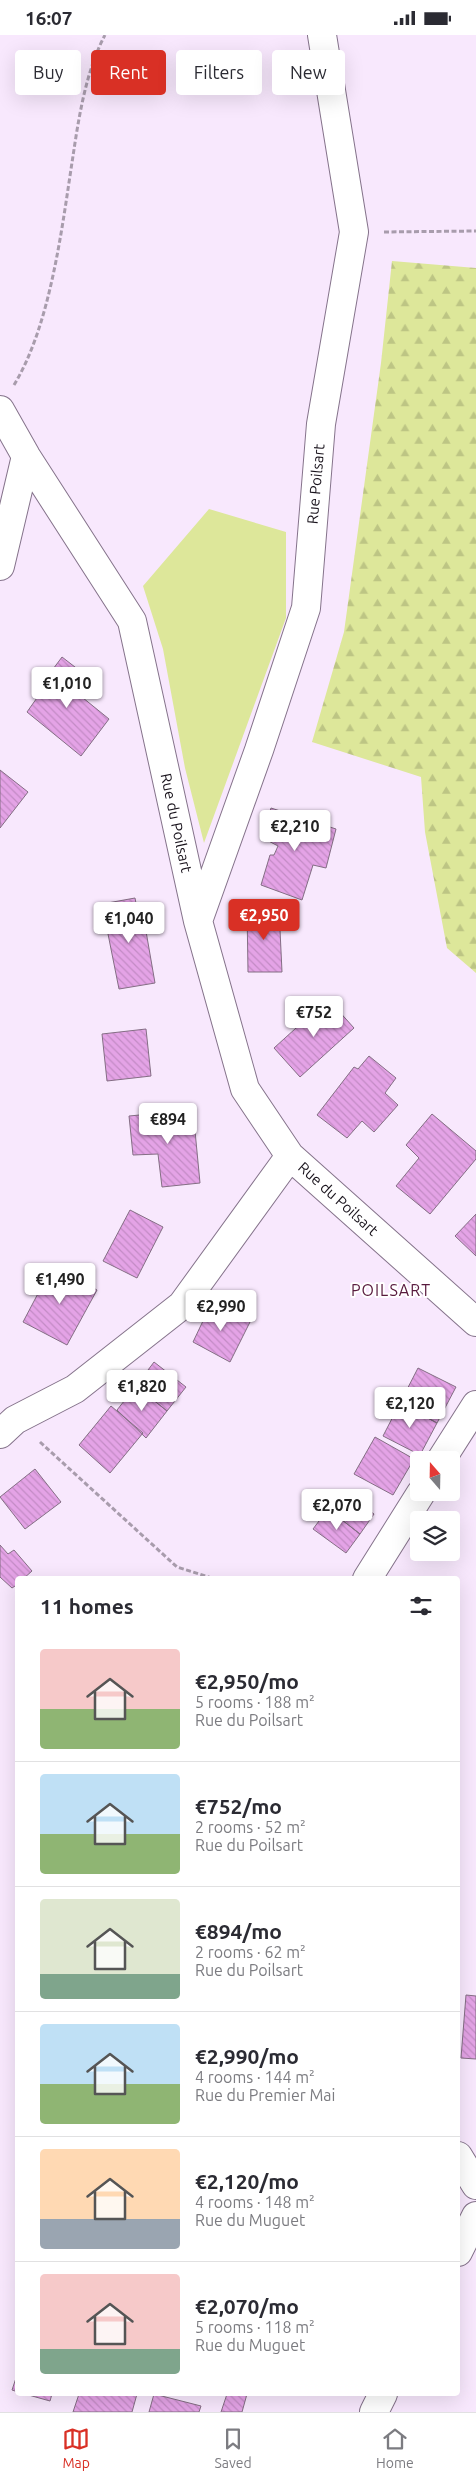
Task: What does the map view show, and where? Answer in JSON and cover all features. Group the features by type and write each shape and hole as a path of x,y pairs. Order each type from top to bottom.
{"street":[{"name":"Rue Poilsart","path":"198,921 259,750 306,608 321,424 354,232 322,35"},
{"name":"Rue du Poilsart","path":"5,402 26,457 132,621 198,921 244,1089 290,1156 476,1322"},
{"path":"0,566 26,457"},
{"path":"5,1425 75,1389 182,1305 290,1156"},
{"path":"448,1451 476,1405"},
{"path":"369,1576 416,1501"},
{"path":"460,2160 476,2185"},
{"path":"460,2248 476,2216"},
{"path":"374,2412 382,2396"}],"path":[{"path":"5,402 23,370 45,307 65,206 79,114 99,46 105,35"},
{"path":"354,232 476,231"},
{"path":"5,1425 177,1567 206,1576"}],"green space":[{"path":"392,261 476,268 476,973 447,948 425,832 421,777 312,742 344,632 381,363"},
{"path":"209,509 286,532 286,618 204,843 185,768 163,649 143,586"}],"building":[{"path":"62,657 84,674 72,689 109,719 81,756 27,712 39,695 36,692"},
{"path":"0,770 28,792 0,828"},
{"path":"271,808 336,829 326,868 313,865 302,900 261,885 270,855 274,855 278,846 261,837"},
{"path":"135,898 138,914 143,914 155,983 119,989 102,904"},
{"path":"247,908 279,909 282,972 248,972"},
{"path":"328,999 354,1028 300,1077 274,1048"},
{"path":"146,1029 151,1076 107,1081 102,1034"},
{"path":"369,1056 396,1078 385,1093 398,1105 374,1132 362,1121 347,1138 317,1115 354,1067 358,1069"},
{"path":"193,1110 200,1183 162,1187 158,1154 133,1155 129,1116"},
{"path":"432,1114 476,1151 476,1159 430,1214 396,1186 419,1158 406,1145"},
{"path":"130,1210 163,1227 137,1278 103,1261"},
{"path":"476,1214 476,1256 455,1236"},
{"path":"53,1265 97,1290 67,1345 23,1322"},
{"path":"212,1302 250,1322 230,1362 193,1342"},
{"path":"154,1362 186,1387 167,1411 136,1386"},
{"path":"418,1368 456,1387 437,1423 400,1403"},
{"path":"136,1386 167,1411 146,1438 117,1410"},
{"path":"400,1403 437,1423 422,1451 412,1451 383,1436"},
{"path":"111,1406 143,1433 110,1473 79,1445"},
{"path":"375,1437 410,1457 410,1466 393,1495 354,1474"},
{"path":"35,1469 61,1502 25,1529 0,1497"},
{"path":"342,1490 374,1514 360,1534 328,1509"},
{"path":"328,1509 360,1534 346,1553 313,1529"},
{"path":"0,1545 8,1554 14,1550 32,1571 26,1576 15,1576 15,1586 12,1588 0,1577"},
{"path":"466,1995 476,1996 476,2059 461,2058"},
{"path":"32,2396 51,2396 50,2401"},
{"path":"78,2396 136,2396 132,2412 73,2412"},
{"path":"153,2396 162,2396 201,2406 199,2412 149,2412"},
{"path":"226,2396 246,2396 242,2412 221,2412"}],"district":[{"name":"POILSART","path":"391,1290"}]}
